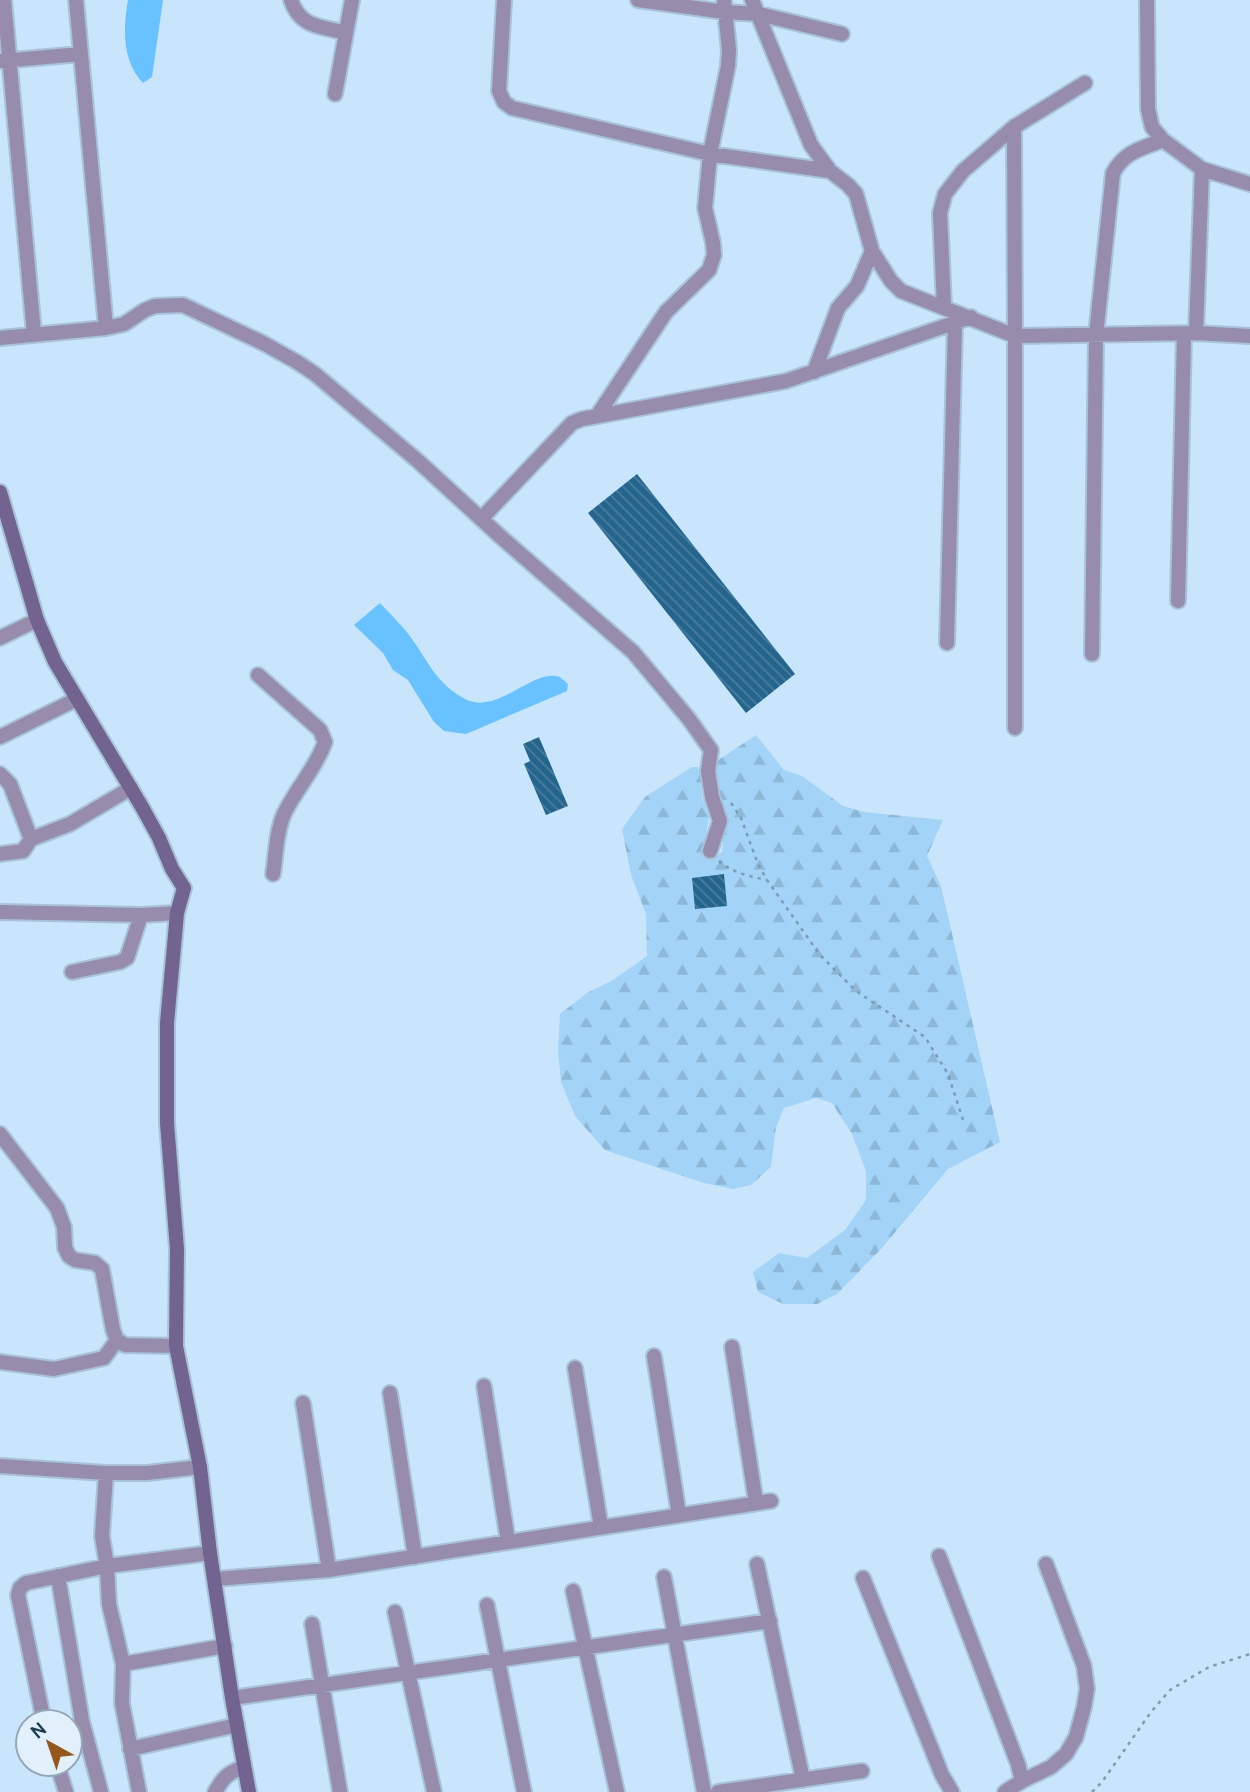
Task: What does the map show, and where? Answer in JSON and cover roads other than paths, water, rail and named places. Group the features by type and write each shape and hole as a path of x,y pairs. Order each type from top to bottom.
{"street":[{"path":"4,0 5,61 34,334"},
{"path":"76,0 106,328"},
{"path":"291,0 295,12 306,22 346,33"},
{"path":"335,94 352,0"},
{"path":"504,0 499,91 504,102 512,108 710,154 830,171"},
{"path":"638,0 724,6 842,34"},
{"path":"752,0 811,145 830,171 856,194 872,251 891,281 901,291 1015,335 1250,336"},
{"path":"1147,0 1148,109 1152,127 1163,140 1202,169 1250,184"},
{"path":"597,416 666,313 709,270 714,256 705,208 710,154 728,66 724,6"},
{"path":"5,61 81,54"},
{"path":"944,307 940,213 945,194 963,171 1014,127 1085,83"},
{"path":"1014,127 1015,728"},
{"path":"1092,654 1096,335 1113,173 1120,161 1163,140"},
{"path":"1178,601 1190,334 1202,169"},
{"path":"814,372 838,308 856,286 872,251"},
{"path":"0,338 106,328 124,324 155,306 183,305 263,343 315,374 418,461 633,652 689,719 711,750 708,771 712,797 720,821 710,851"},
{"path":"481,519 572,423 597,416 786,382 971,317"},
{"path":"947,643 955,323"},
{"path":"0,492 37,620 55,662 131,788 184,888 177,913 167,1023 167,1123 177,1249 176,1346 200,1466 210,1553 249,1792"},
{"path":"0,638 37,620"},
{"path":"258,675 320,730 325,741 321,755 284,815 273,874"},
{"path":"0,737 77,699"},
{"path":"0,774 10,784 31,839"},
{"path":"0,854 23,850 31,839 70,824 131,788"},
{"path":"0,912 141,915 177,913"},
{"path":"72,972 120,962 127,958 141,915"},
{"path":"0,1134 57,1209 64,1227 65,1248 69,1256 75,1260 95,1263 102,1269 117,1339 125,1345 176,1346"},
{"path":"0,1362 54,1369 104,1358 117,1339"},
{"path":"215,1579 329,1570 763,1502 732,1348"},
{"path":"654,1356 679,1515"},
{"path":"575,1368 601,1527"},
{"path":"484,1386 508,1542"},
{"path":"390,1392 415,1556"},
{"path":"303,1403 329,1570"},
{"path":"0,1466 147,1473 200,1466"},
{"path":"106,1473 102,1535 109,1604 122,1664 122,1703 139,1792"},
{"path":"41,1708 18,1595 20,1588 26,1583 107,1566 210,1553"},
{"path":"939,1556 1018,1764 1022,1781"},
{"path":"757,1563 803,1780"},
{"path":"1005,1792 1051,1767 1066,1754 1076,1737 1084,1707 1087,1689 1084,1666 1046,1564"},
{"path":"58,1576 82,1721 101,1792"},
{"path":"664,1577 704,1792"},
{"path":"863,1578 942,1775 952,1792"},
{"path":"573,1591 617,1792"},
{"path":"487,1605 524,1792"},
{"path":"395,1612 434,1792"},
{"path":"232,1698 770,1621"},
{"path":"312,1623 340,1792"},
{"path":"122,1664 225,1646"},
{"path":"130,1749 237,1725"},
{"path":"215,1792 229,1773 244,1767"},
{"path":"718,1792 862,1770"}]}
